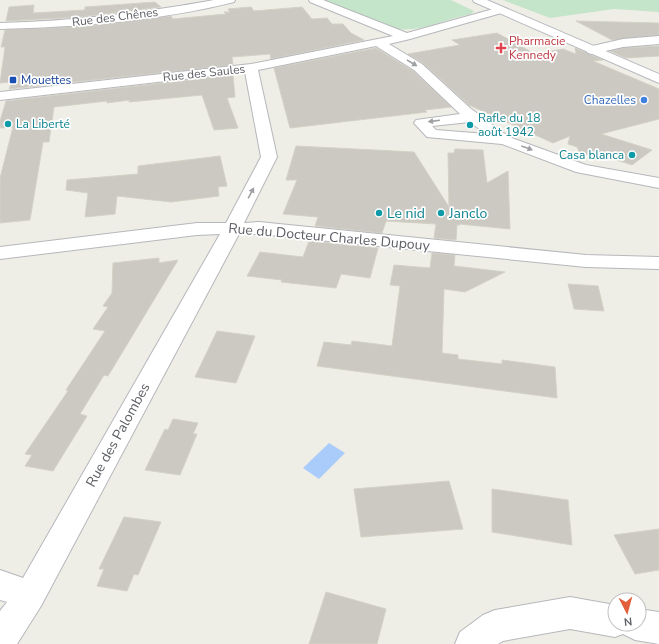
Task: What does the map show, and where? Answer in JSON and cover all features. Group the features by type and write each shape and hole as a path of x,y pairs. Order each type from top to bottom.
{"street":[{"name":"Rue des Chênes","path":"0,26 111,19 230,0"},
{"path":"314,0 406,37"},
{"path":"478,0 659,78"},
{"name":"Rue des Saules","path":"0,96 251,68 406,37 501,10"},
{"name":"Rue des Saules","path":"406,37 521,19"},
{"path":"592,50 623,43 659,40"},
{"path":"379,43 418,67 472,117 504,140 582,169 659,183"},
{"name":"Rue des Palombes","path":"0,640 30,595 233,227 269,157 251,68"},
{"path":"472,117 421,123 432,134 504,140"},
{"name":"Rue du Docteur Charles Dupouy","path":"0,253 197,229 233,227 586,261 659,262"},
{"path":"0,586 30,595"},
{"path":"472,644 495,626 570,613 607,620"},
{"path":"647,626 659,628"}],"green space":[{"path":"319,0 451,0 474,11 471,14 425,27 415,29 396,29"},
{"path":"503,0 659,0 659,12 614,9 550,18"}],"water":[{"path":"329,443 345,453 319,479 303,468"}],"building":[{"path":"155,2 161,7 80,17 6,21 9,7 34,5 33,13 85,10 85,7"},
{"path":"251,7 254,11 302,7 312,19 327,18 332,24 343,24 351,33 364,40 271,59 270,54 232,57 233,65 9,89 12,82 0,83 5,47 1,47 5,30 88,26 171,16 173,19 226,14 224,12 230,12 228,9"},
{"path":"576,21 659,23 659,35 612,40"},
{"path":"497,33 535,54 563,49 576,54 575,48 603,60 593,61 659,89 659,119 601,134 652,150 632,165 592,152 582,157 577,147 568,144 570,136 553,143 469,105 423,63 408,54 460,45 452,40"},
{"path":"659,46 659,56 626,58 610,51 623,48"},
{"path":"376,48 413,71 451,107 425,110 427,112 290,128 274,68"},
{"path":"233,75 235,97 227,98 238,128 214,130 202,95 129,102 129,100 107,103 107,101 54,107 49,142 43,142 30,220 0,223 0,178 13,127 0,128 0,121 6,101"},
{"path":"296,146 414,152 449,207 448,153 454,153 455,149 483,150 487,183 508,171 510,229 459,224 460,225 457,225 456,240 434,238 436,224 386,221 382,233 315,226 318,217 283,214 297,180 286,180"},
{"path":"220,156 227,186 218,187 219,196 171,202 117,196 115,214 85,217 88,193 66,190 67,180 138,174 138,166"},
{"path":"309,241 378,248 370,278 341,274 336,288 281,282 282,280 247,276 260,252 303,257"},
{"path":"432,253 455,255 454,266 505,272 465,292 444,289 442,353 458,355 458,359 502,364 502,360 555,367 557,398 317,366 324,342 351,345 352,341 392,346 400,286 390,285 394,265 430,268"},
{"path":"159,258 159,263 178,260 108,376 104,375 80,414 87,416 53,471 25,466 32,455 25,454 68,391 66,390 105,331 93,329 108,307 103,306 112,293 113,263"},
{"path":"568,284 598,286 604,311 574,309"},
{"path":"217,331 255,336 236,383 195,377"},
{"path":"173,419 198,423 193,434 197,434 180,475 145,470 165,429 168,430"},
{"path":"449,481 463,529 361,537 354,489"},
{"path":"492,489 568,500 572,545 492,532"},
{"path":"124,517 161,522 138,575 134,574 127,591 97,586 104,569 99,569"},
{"path":"659,529 659,570 635,574 614,535"},
{"path":"326,592 386,609 377,644 309,644"}],"place":[{"name":"Pharmacie Kennedy","path":"501,48"},
{"name":"Mouettes","path":"13,80"},
{"name":"Chazelles","path":"644,100"},
{"name":"La Liberté","path":"8,124"},
{"name":"Rafle du 18 août 1942","path":"470,125"},
{"name":"Casa blanca","path":"632,155"},
{"name":"Le nid","path":"379,213"},
{"name":"Janclo","path":"441,213"}]}
